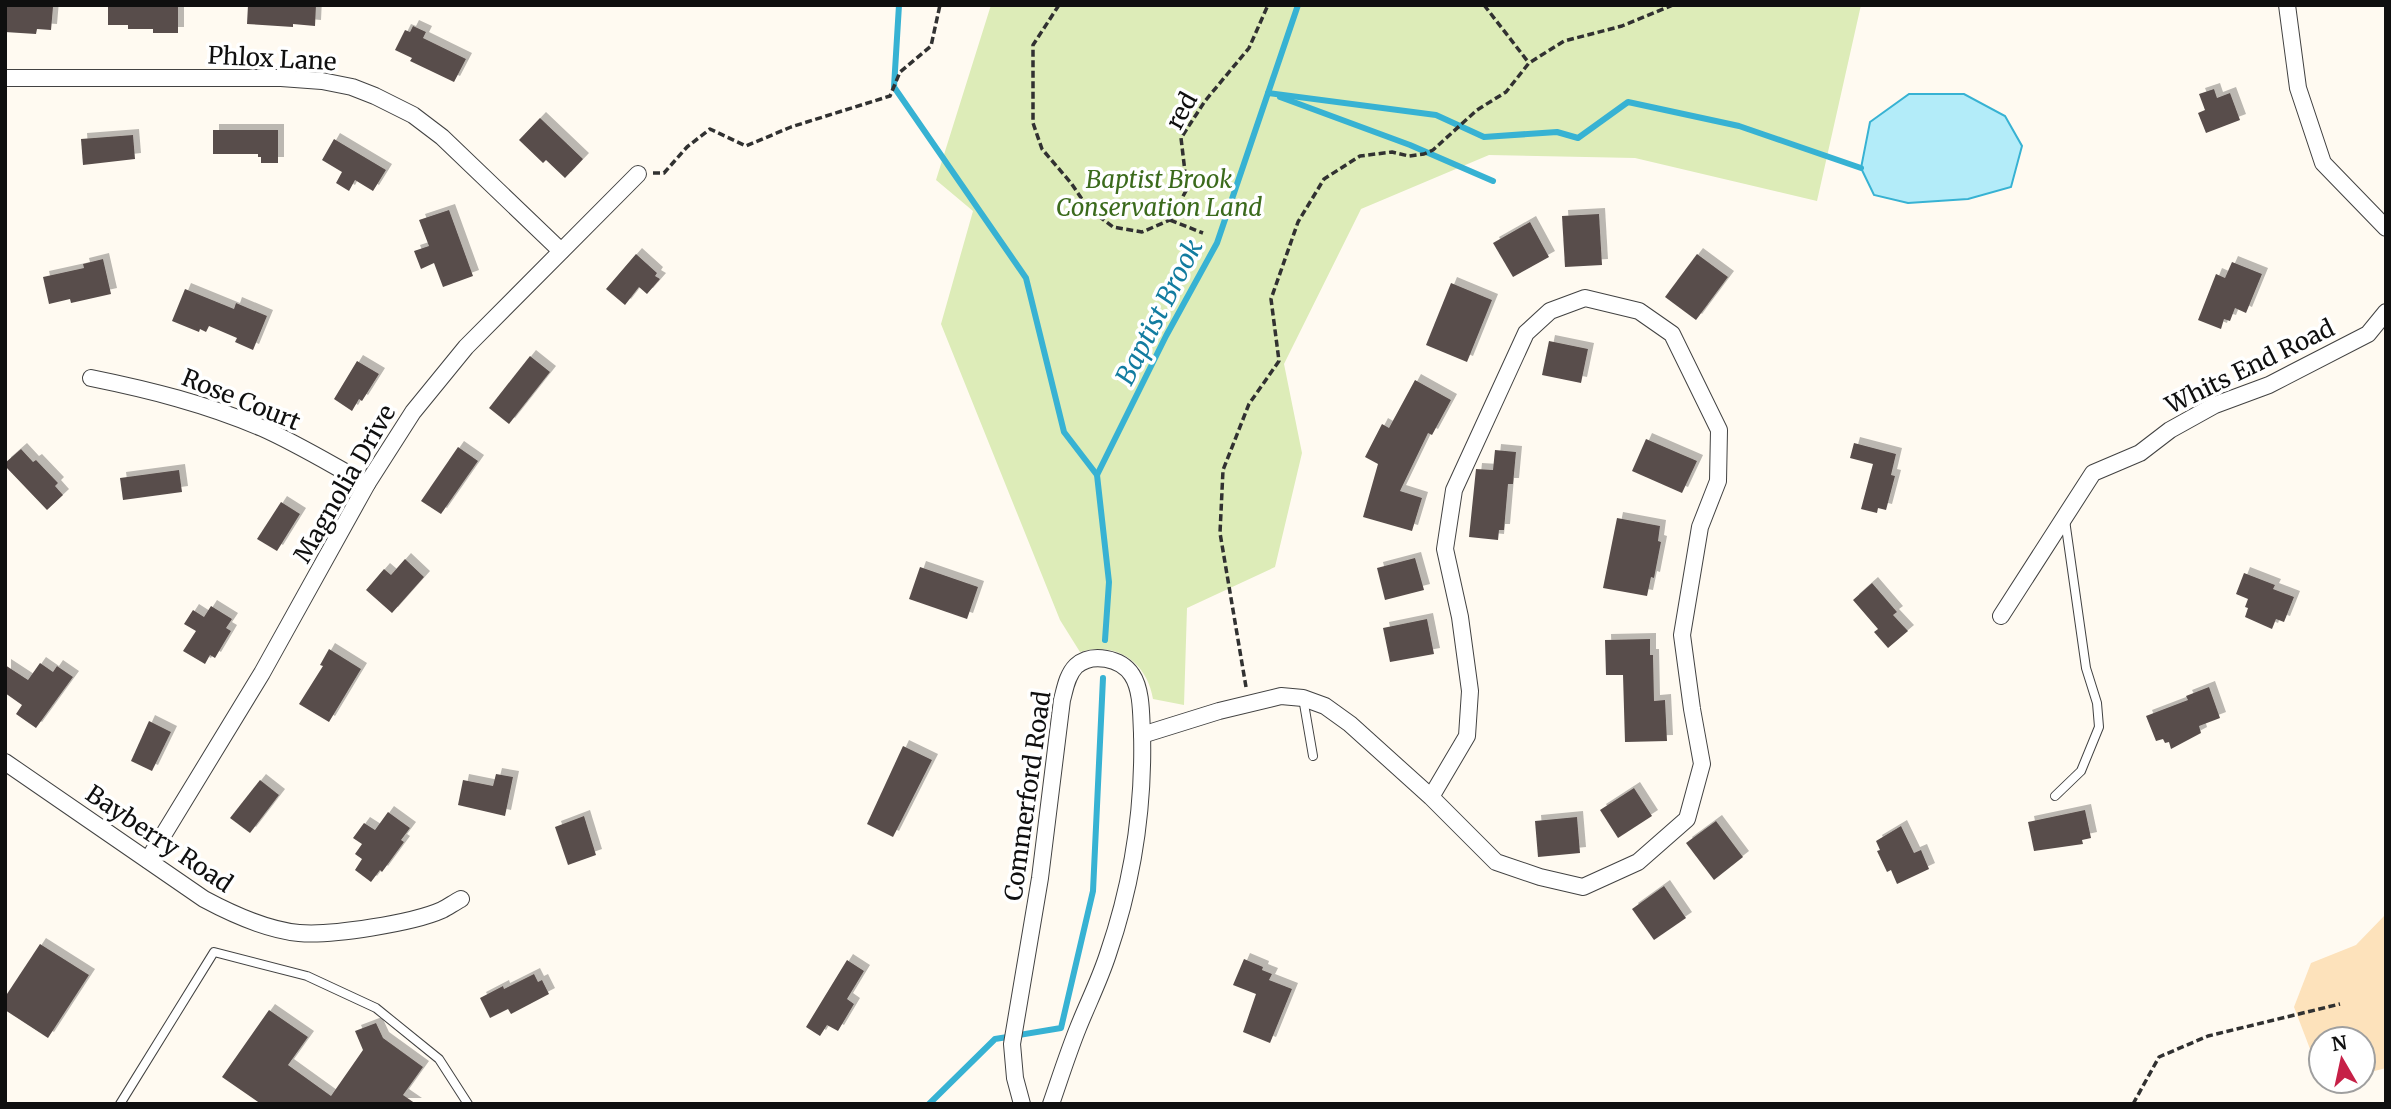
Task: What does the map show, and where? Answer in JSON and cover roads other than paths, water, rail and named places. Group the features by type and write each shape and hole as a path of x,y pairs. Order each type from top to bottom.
{"street":[{"path":"2287,5 2298,88 2323,163 2386,228"},
{"name":"Phlox Lane","path":"5,78 281,78 322,81 352,87 395,105 429,126 561,251"},
{"name":"Magnolia Drive","path":"148,860 262,673 367,484 413,412 466,346 638,174"},
{"path":"1142,735 1250,703 1281,696 1303,698 1325,706 1350,724 1431,797 1496,862 1540,877 1583,887 1638,862 1687,818 1702,764 1682,635 1700,527 1718,481 1719,430 1672,334 1639,311 1585,298 1550,311 1526,333 1454,489 1445,549 1460,617 1467,666 1470,691 1468,725 1467,736 1431,797"},
{"name":"Whits End Road","path":"2001,616 2093,473 2140,453 2170,430 2216,405 2269,385 2368,334 2386,313"},
{"name":"Rose Court","path":"91,378 190,401 229,415 265,430 367,484"},
{"name":"Commerford Road","path":"1022,1104 1015,1078 1012,1044 1040,878 1062,700 1067,680 1076,666 1090,659 1110,659 1125,666 1134,678 1140,711 1142,735 1135,838 1126,895 1108,956 1076,1032 1051,1104"},
{"name":"Bayberry Road","path":"5,762 222,909 279,929 301,933 358,929 425,915 442,910 461,899"}],"lane":[{"path":"2055,796 2081,771 2099,727 2097,703 2085,668 2064,517"},
{"path":"1303,698 1313,756"},
{"path":"120,1104 214,952 307,976 376,1008 439,1059 468,1104"}],"water":[{"path":"1909,94 1964,94 2005,116 2022,146 2011,187 1968,199 1908,203 1874,195 1861,168 1870,122"}],"waterway":[{"path":"899,5 894,87 1026,278 1064,432 1097,475"},
{"name":"Baptist Brook","path":"1105,640 1109,582 1097,475 1166,336 1217,243 1298,5"},
{"path":"1268,93 1436,115 1484,137 1557,132 1578,138 1628,102 1739,126 1861,168"},
{"path":"1280,97 1410,145 1493,181"},
{"name":"Baptist Brook","path":"929,1104 995,1039 1061,1028 1093,891 1103,678"}],"park label":[{"name":"Baptist Brook Conservation Land","path":"1159,194"}]}
